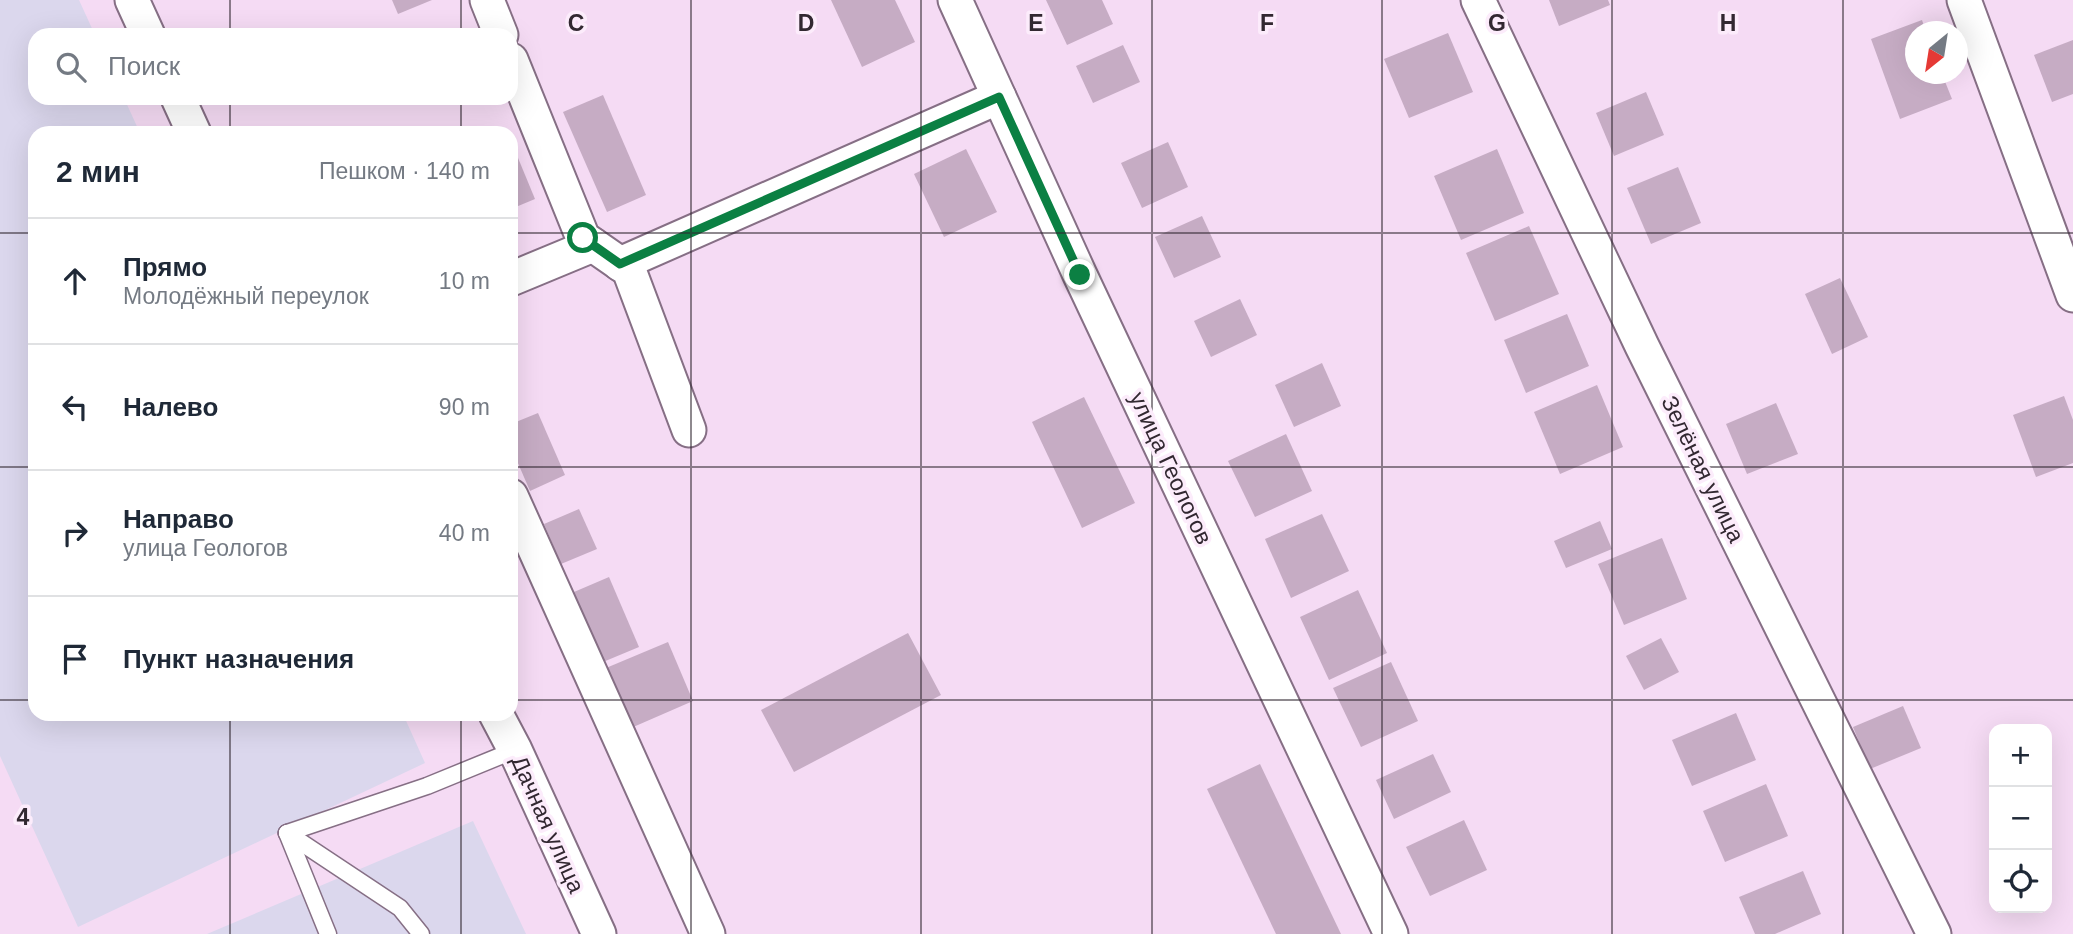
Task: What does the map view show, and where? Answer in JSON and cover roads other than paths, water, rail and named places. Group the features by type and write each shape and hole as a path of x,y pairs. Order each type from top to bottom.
{"street":[{"path":"132,0 145,28"},
{"path":"487,0 498,28"},
{"name":"улица Геологов","path":"955,0 1086,287 1391,934"},
{"name":"Зелёная улица","path":"1478,0 1642,346 1934,934"},
{"path":"1964,0 2073,295"},
{"path":"518,77 583,238 629,270 690,430"},
{"path":"620,264 999,97"},
{"path":"181,105 191,126"},
{"path":"518,276 593,245"},
{"path":"518,512 708,934"},
{"name":"Дачная улица","path":"500,721 599,934"}],"lane":[{"path":"286,833 427,786 515,750"},
{"path":"286,833 328,934"},
{"path":"286,833 400,908 421,934"}]}
